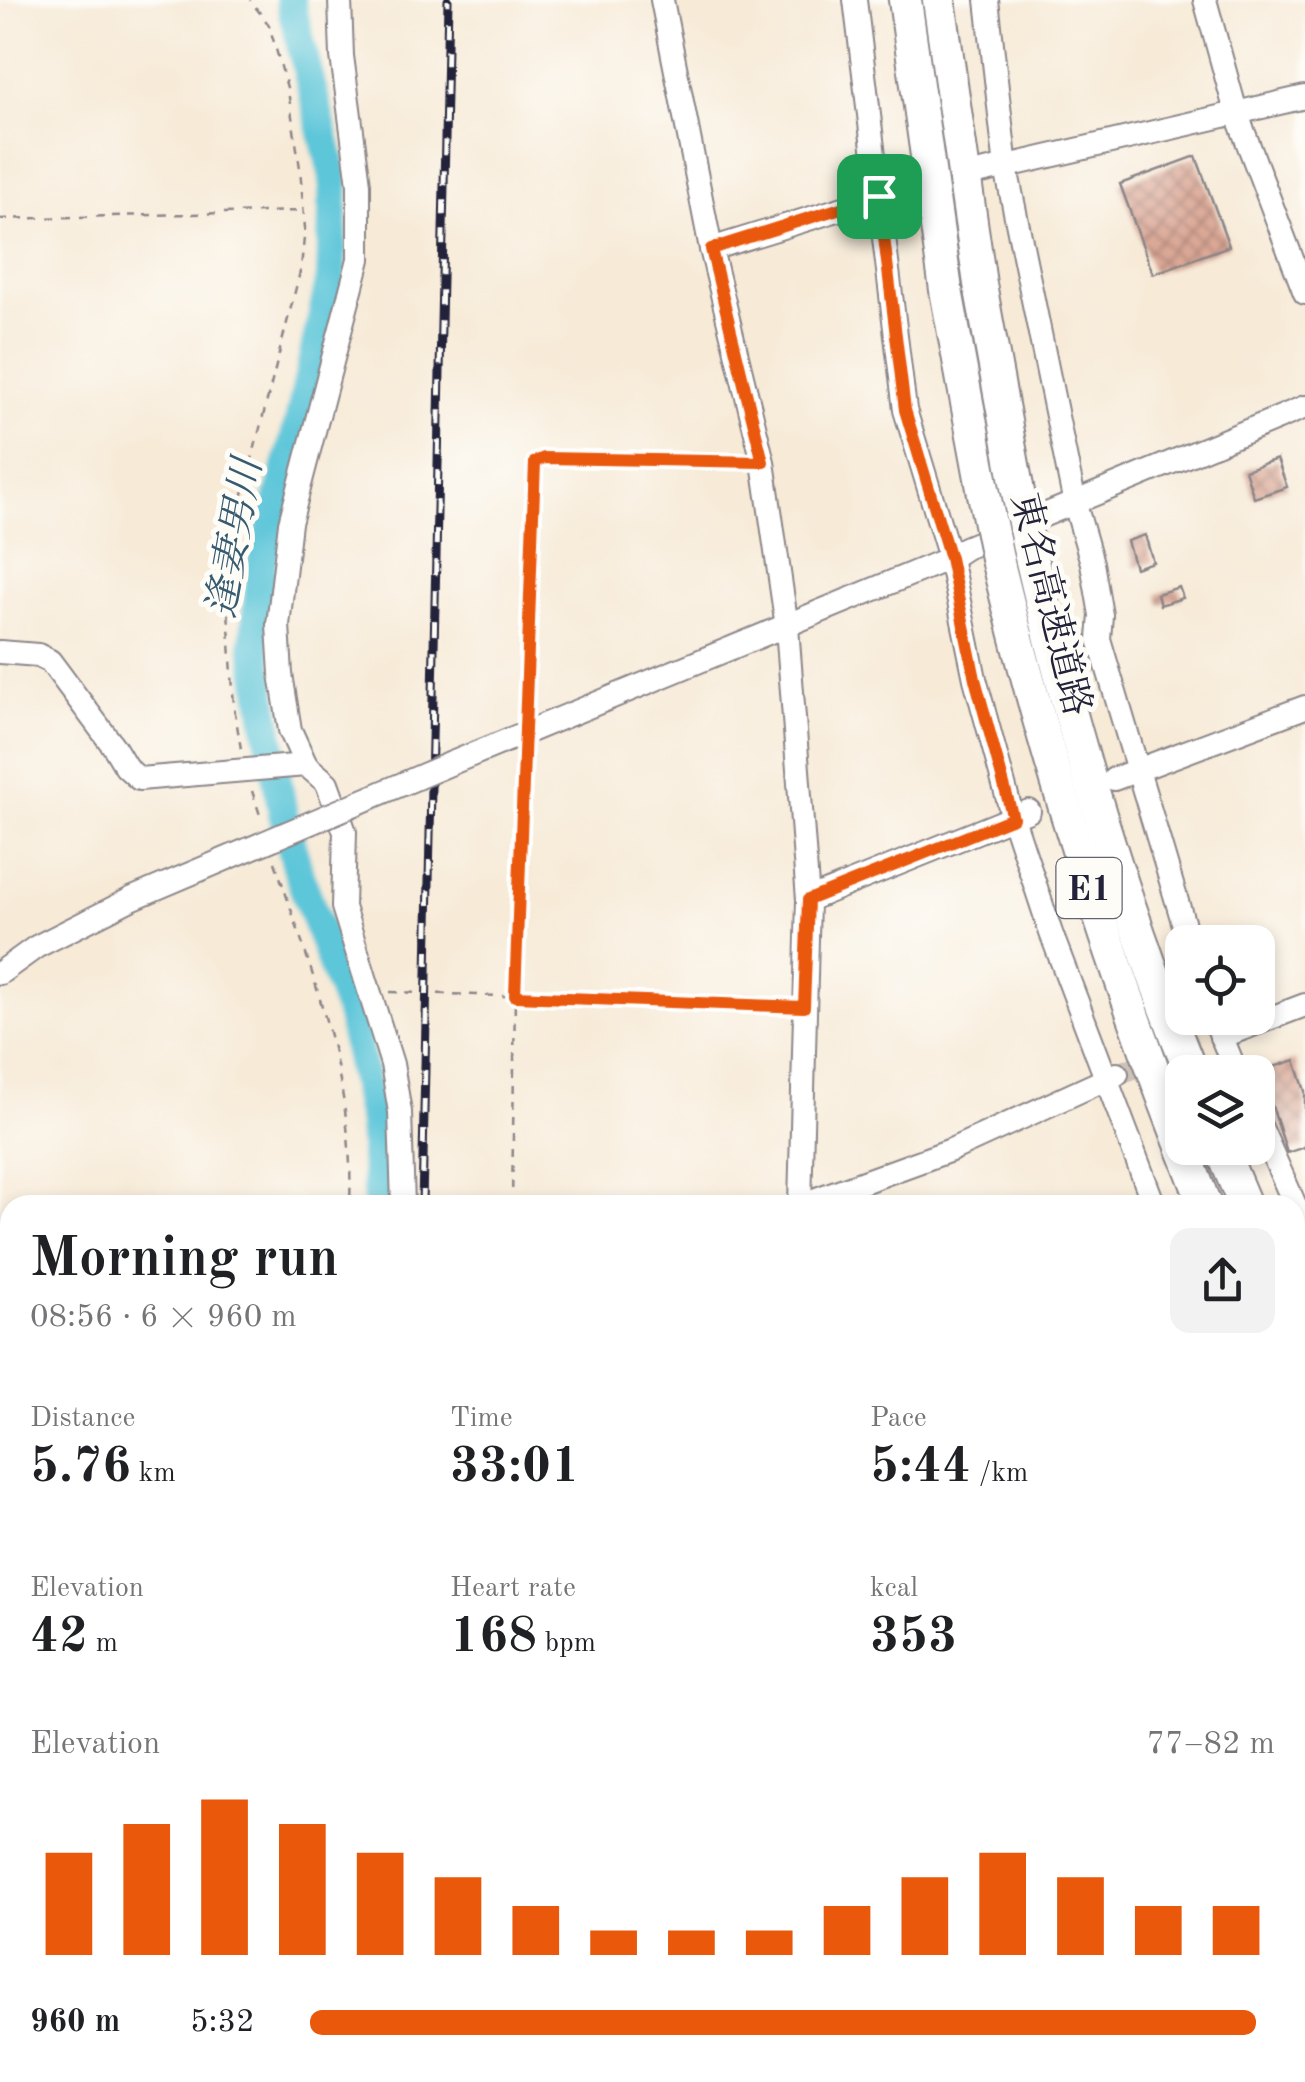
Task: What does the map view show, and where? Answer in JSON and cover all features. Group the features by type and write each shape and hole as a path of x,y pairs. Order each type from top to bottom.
{"highway":[{"name":"東名高速道路","path":"905,0 946,290 998,563 1086,882 1152,1073 1200,1195"},
{"name":"東名高速道路","path":"939,0 980,284 1030,553 1077,735 1185,1055"},
{"path":"1228,1165 1241,1195"}],"street":[{"path":"297,766 285,708 278,625 290,523 359,259 359,184 342,56 340,0"},
{"path":"662,0 711,249 763,462 787,627 808,900 800,1195"},
{"path":"855,0 889,193 905,410 950,558 975,679 1151,1195"},
{"path":"987,0 1006,168 1075,504 1092,562 1101,615 1099,639 1184,925"},
{"path":"1205,0 1236,112 1305,293"},
{"path":"977,172 1305,97"},
{"path":"711,249 889,193"},
{"path":"0,972 36,947 132,899 1305,407"},
{"path":"0,652 38,655 50,660 126,767 139,779 297,766 327,783 342,822 343,907 392,1064 400,1112 404,1195"},
{"path":"1114,779 1305,707"},
{"path":"808,900 1021,814"},
{"path":"1275,1013 1305,1005"},
{"path":"827,1195 951,1150 1111,1076"},
{"path":"1275,1160 1290,1195"}],"path":[{"path":"250,0 269,25 288,92 306,228 301,268 231,541 228,610 234,707 263,826"},
{"path":"0,219 304,210"},
{"path":"525,714 535,462 544,458 763,462"},
{"path":"512,1195 523,754"},
{"path":"275,862 329,1025 345,1094 351,1195"},
{"path":"369,991 804,1007"}],"building":[{"path":"1196,156 1229,246 1153,274 1120,184"},
{"path":"1277,459 1287,487 1254,498 1245,470"},
{"path":"1145,535 1153,562 1135,568 1127,541"},
{"path":"1179,587 1183,598 1160,605 1157,594"},
{"path":"1295,1060 1305,1091 1305,1147 1287,1153 1275,1115 1275,1066"}],"waterway":[{"name":"逢妻男川","path":"290,0 334,177 331,278 262,562 254,645 283,814 299,874 351,1016 373,1125 377,1195"}],"tunnel":[{"path":"1117,1074 1221,1037"}],"railway":[{"path":"422,1195 448,0"}],"route":[{"path":"879,196 905,410 950,558 975,679 1013,818 808,900 804,1007 515,996 532,467 544,458 763,462 711,249 879,196"}]}
